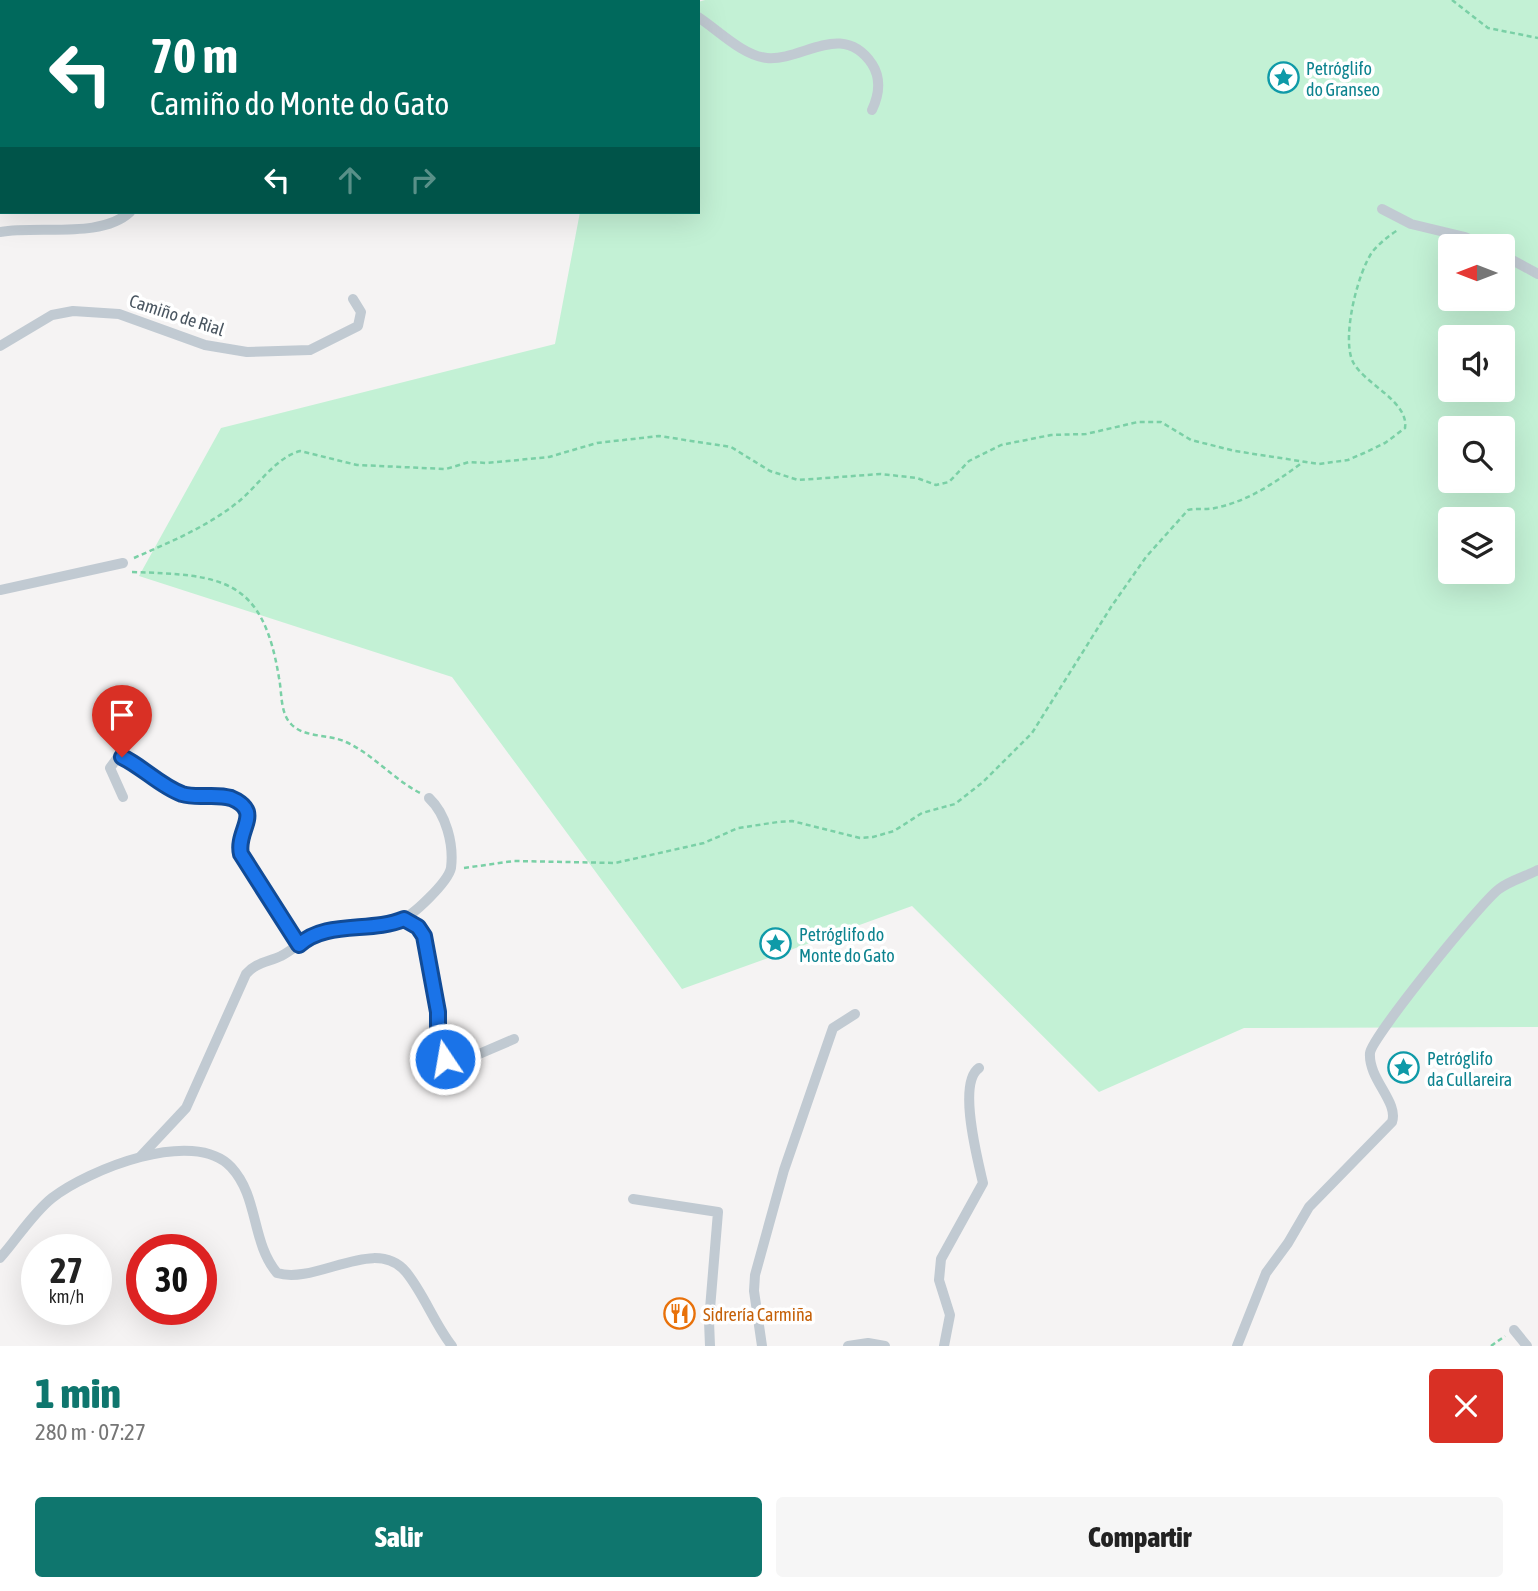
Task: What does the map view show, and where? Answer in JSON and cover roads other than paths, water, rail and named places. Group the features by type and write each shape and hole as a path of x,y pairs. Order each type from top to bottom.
{"street":[{"path":"700,18 760,57 779,57 823,44 858,49 874,67 877,79 877,100 872,110"},
{"path":"1382,209 1410,225 1451,234"},
{"path":"0,232 25,228 101,228 126,214"},
{"path":"1516,262 1538,274"},
{"name":"Camiño de Rial","path":"0,346 52,315 100,310 229,351 310,350 358,326 361,312 353,299"},
{"path":"0,590 122,563"},
{"path":"123,797 110,768 118,757 185,794 220,795 235,800 244,807 247,817 239,845 241,854 299,945"},
{"path":"141,1156 186,1108 246,974 252,967 281,956 309,936 320,932 386,925 404,919 426,901 451,869 447,827 442,814 429,798"},
{"path":"1237,1346 1265,1273 1289,1243 1309,1207 1392,1122 1392,1105 1373,1075 1370,1063 1370,1052 1377,1034 1474,911 1499,888 1538,870"},
{"path":"404,919 418,927 424,936 438,1012 438,1035 445,1059 458,1063 514,1039"},
{"path":"762,1346 754,1291 755,1275 784,1170 833,1028 855,1014"},
{"path":"944,1346 950,1315 939,1280 940,1259 983,1183 971,1127 972,1078 979,1068"},
{"path":"0,1258 52,1198 78,1182 141,1156 201,1153 230,1167 247,1192 260,1247 277,1273 303,1275 377,1258 397,1264 406,1273 452,1346"},
{"path":"633,1199 718,1212 710,1346"},
{"path":"1514,1330 1527,1346"},
{"path":"848,1346 868,1343 885,1346"}],"place":[{"name":"Petróglifo do Granseo","path":"1283,78"},
{"name":"Petróglifo do Monte do Gato","path":"776,944"},
{"name":"Petróglifo da Cullareira","path":"1404,1068"},
{"name":"Sidrería Carmiña","path":"680,1314"}]}
